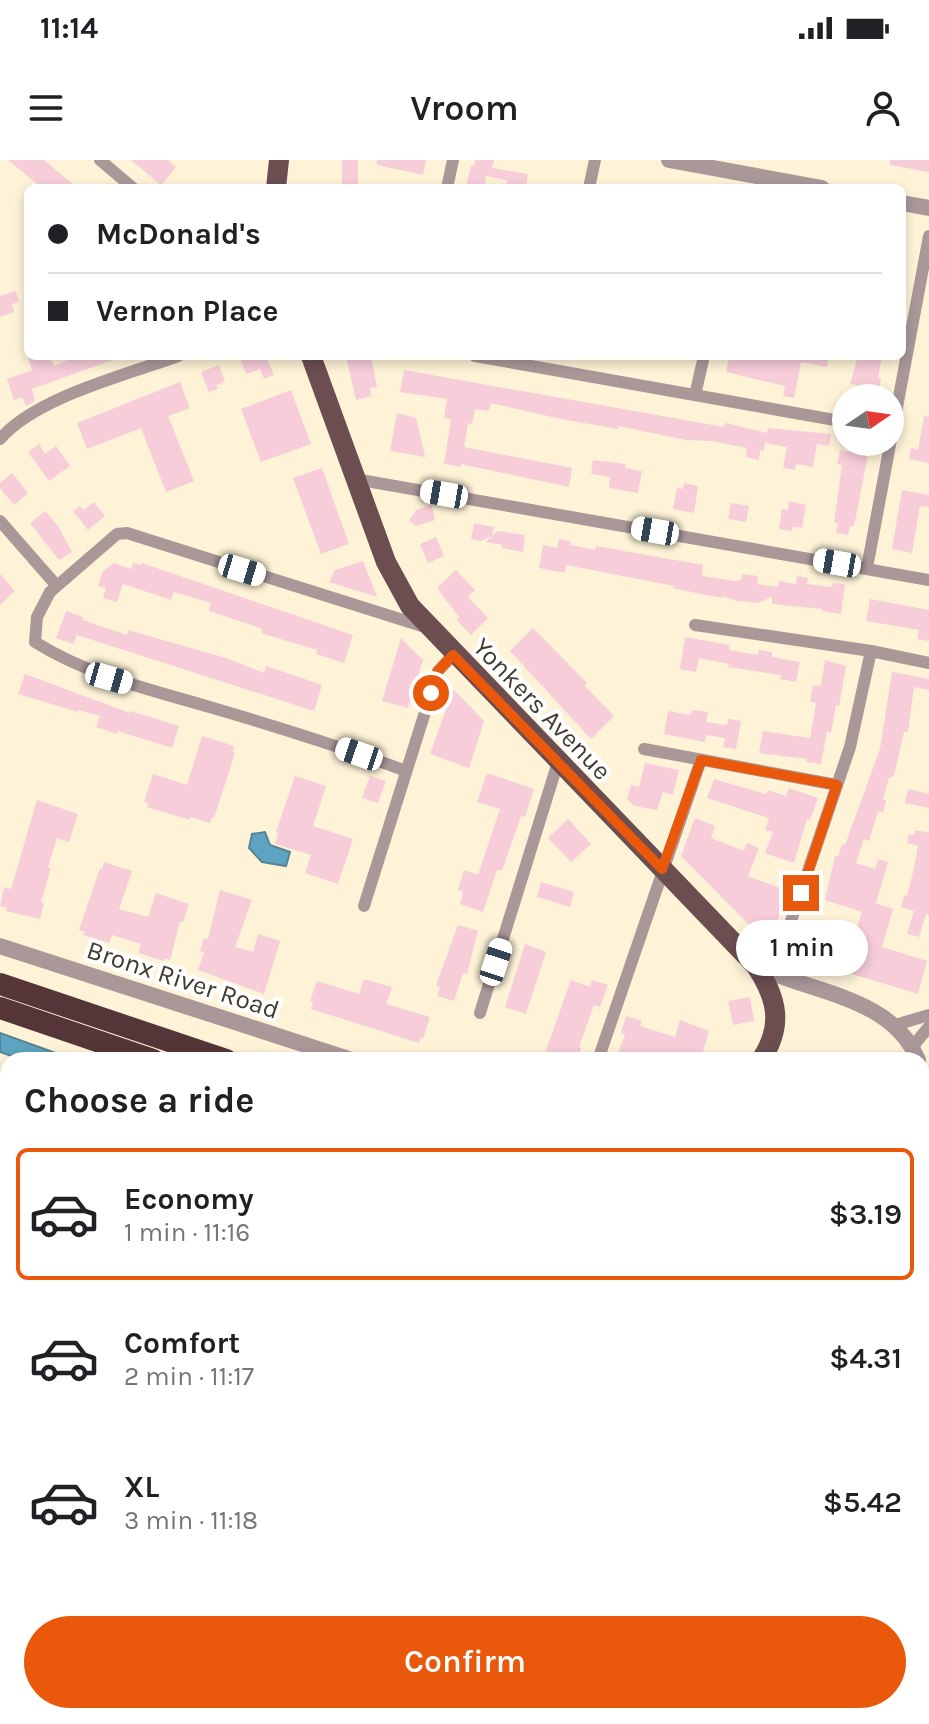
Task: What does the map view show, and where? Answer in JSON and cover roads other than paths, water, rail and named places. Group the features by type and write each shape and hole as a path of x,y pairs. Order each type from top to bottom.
{"highway":[{"path":"0,984 202,1052"},
{"path":"0,1008 129,1052"},
{"path":"52,1026 109,1052"}],"main road":[{"path":"276,184 279,160"},
{"name":"Yonkers Avenue","path":"312,360 397,586 410,606 453,655 764,970 776,1010 766,1052"}],"street":[{"path":"100,160 128,184"},
{"path":"448,184 453,160"},
{"path":"590,184 595,160"},
{"path":"669,160 742,181 776,184"},
{"path":"906,204 929,208"},
{"path":"906,343 929,236"},
{"path":"0,439 8,429 55,400 167,360"},
{"path":"497,360 832,419"},
{"path":"553,370 555,360"},
{"path":"695,395 703,360"},
{"path":"899,384 903,360"},
{"path":"867,568 887,456"},
{"path":"355,479 929,580"},
{"path":"0,521 56,585"},
{"path":"406,771 327,742 109,678 64,661 35,642 37,617 56,585 117,534 127,533 428,628"},
{"path":"695,625 871,651 929,663"},
{"path":"871,651 850,747 764,970 855,1002 895,1025 914,1052"},
{"path":"364,906 438,671 453,655"},
{"path":"644,749 837,785"},
{"path":"601,1052 701,760"},
{"path":"480,1013 558,762"},
{"name":"Bronx River Road","path":"0,946 327,1052"},
{"path":"895,1025 929,1015"},
{"path":"916,1052 929,1027"}],"water":[{"path":"265,832 270,845 290,852 286,866 262,862 249,848 252,834"},
{"path":"0,1033 53,1052 0,1052"}]}
